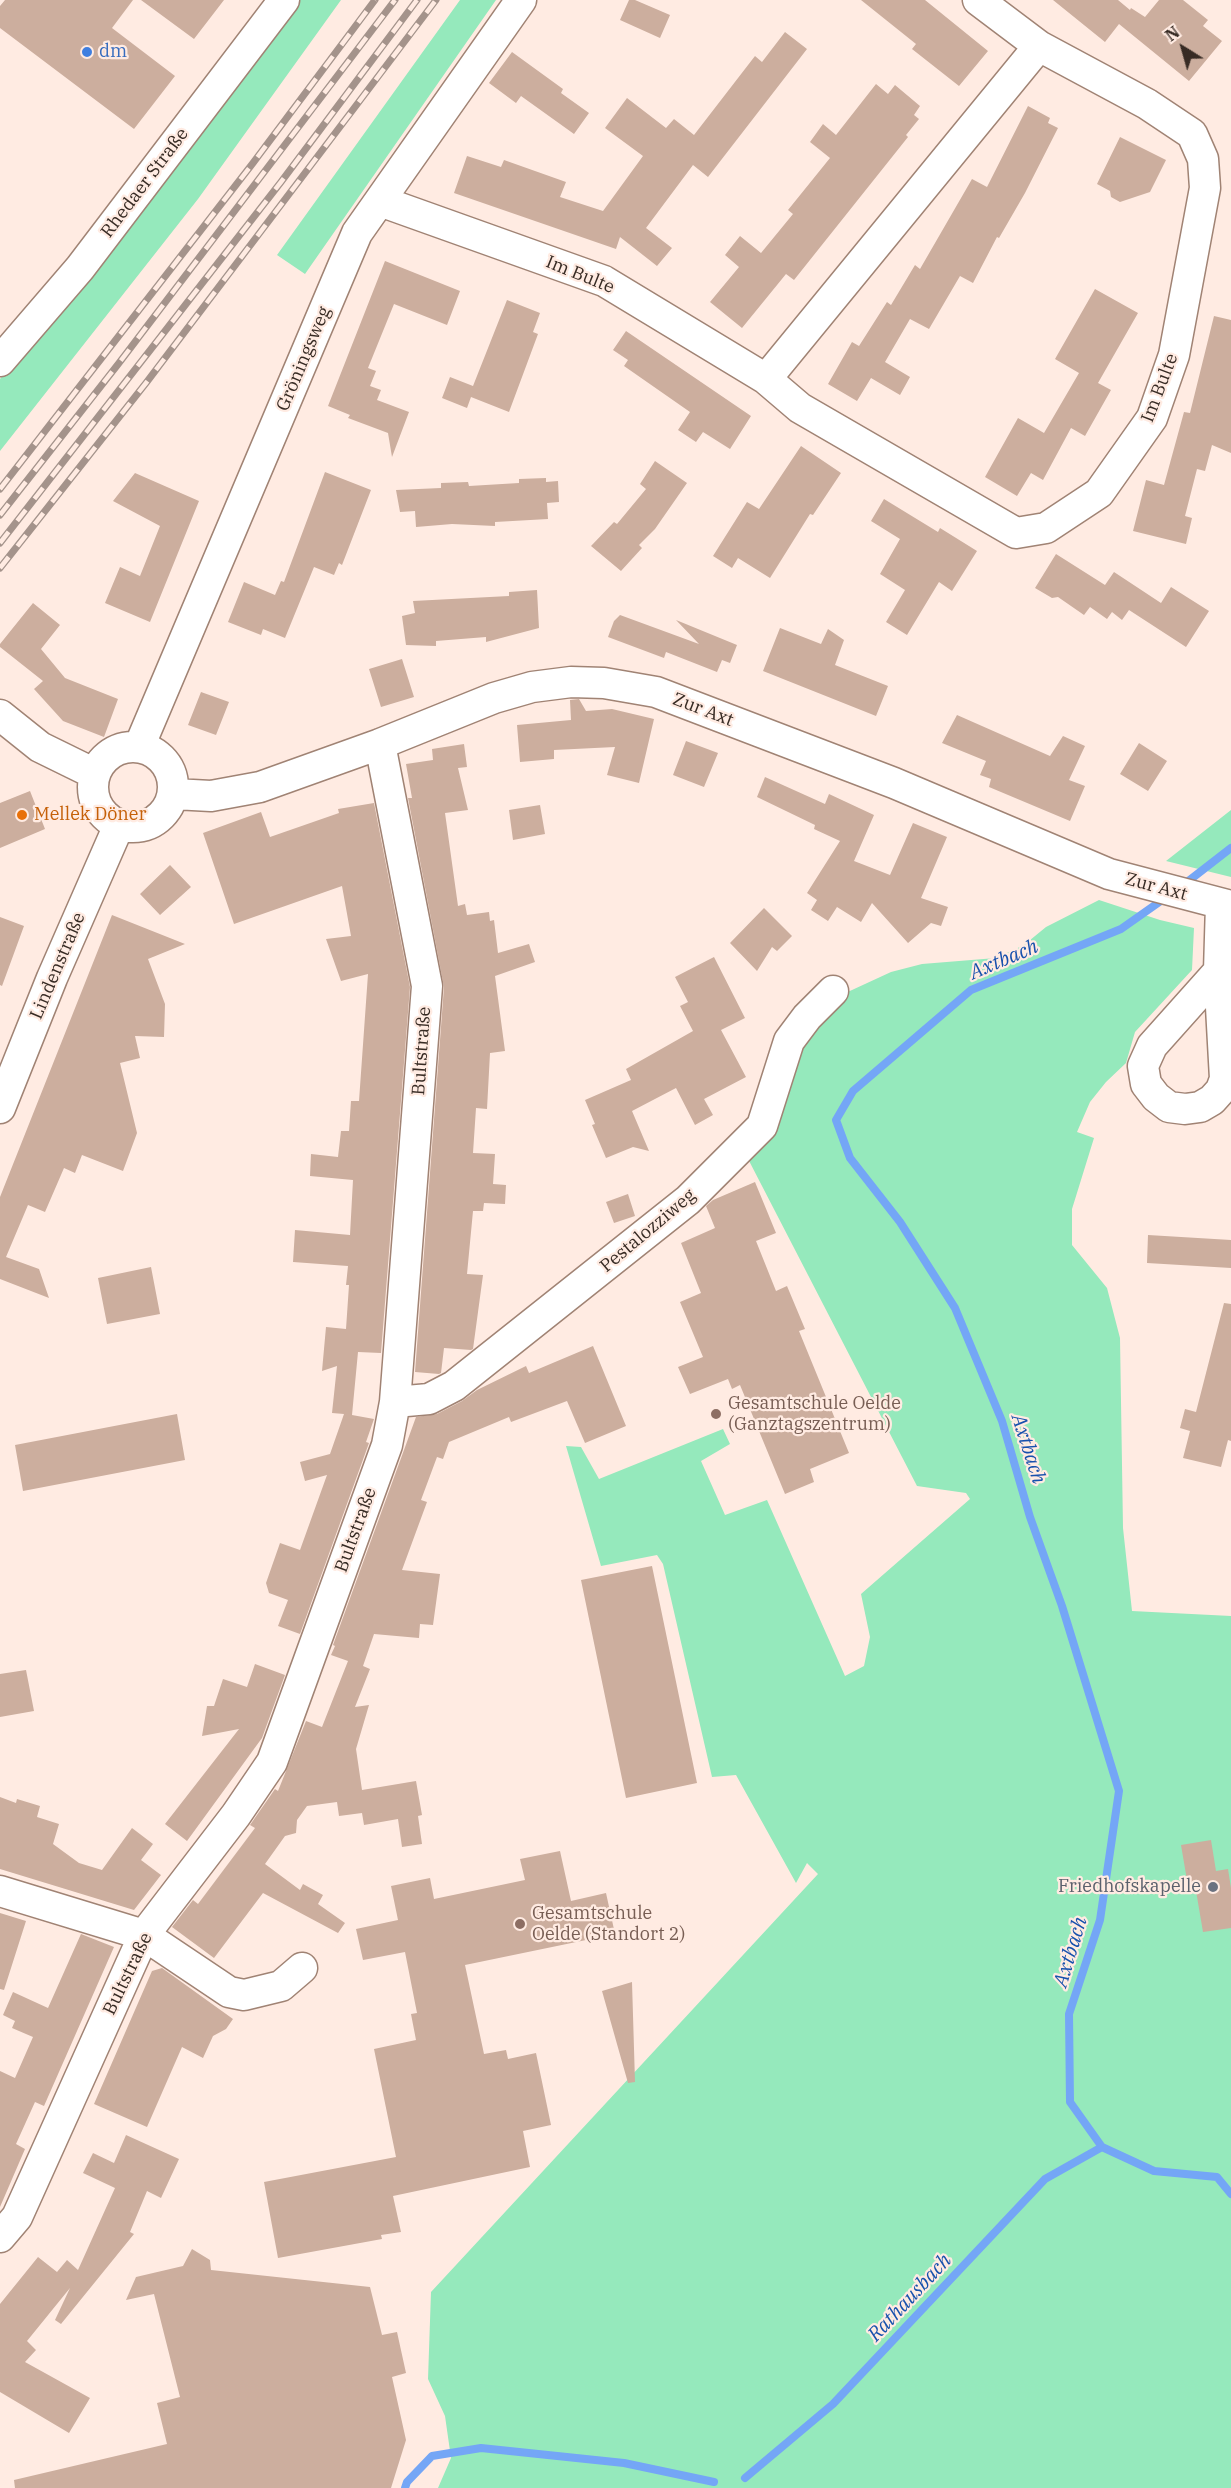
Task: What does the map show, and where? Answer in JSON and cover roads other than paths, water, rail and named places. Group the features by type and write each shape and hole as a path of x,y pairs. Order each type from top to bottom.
{"street":[{"name":"Rhedaer Straße","path":"0,361 80,268 284,0"},
{"name":"Gröningsweg","path":"139,747 357,233 521,0"},
{"name":"Im Bulte","path":"380,201 604,281 766,379 800,408 1016,533 1046,528 1099,493 1152,418 1174,355 1206,188 1203,159 1192,134 1147,104 1039,46 978,0"},
{"path":"766,379 1039,46"},
{"name":"Zur Axt","path":"174,795 211,796 260,787 380,744 494,698 532,687 572,682 604,683 646,690 894,783 1109,874 1226,905 1219,971"},
{"path":"0,715 40,747 95,774"},
{"name":"Bultstraße","path":"0,2237 17,2217 144,1935 236,1815 272,1762 387,1445 395,1402 427,986 380,744"},
{"path":"139,747 159,755 172,773 174,795 160,818 147,825 133,828 120,825 106,817 97,805 93,789 95,774 105,758 120,748 139,747"},
{"name":"Lindenstraße","path":"0,1108 52,978 120,825"},
{"name":"Pestalozziweg","path":"395,1402 429,1399 454,1386 688,1200 762,1126 789,1041 807,1017 833,991"},
{"path":"0,1892 144,1935 229,1992 244,1995 281,1986 302,1968"}],"waterway":[{"name":"Axtbach","path":"1182,886 1231,848"},
{"name":"Axtbach","path":"1165,898 1121,929 971,990 853,1091 836,1120 850,1158 900,1222 955,1308 1002,1421 1030,1517 1062,1606 1119,1791 1100,1920 1069,2014 1070,2102 1102,2147 1154,2171 1217,2177 1231,2194"},
{"name":"Rathausbach","path":"745,2478 833,2404 1045,2179 1102,2147"},
{"name":"Rathausbach","path":"405,2488 407,2482 432,2456 481,2448 624,2463 714,2482"}],"railway":[{"path":"0,489 253,163 375,0"},
{"path":"0,515 119,363 395,0"},
{"path":"0,543 281,182 417,0"},
{"path":"0,568 146,383 436,0"}],"place":[{"name":"dm","path":"87,52"},
{"name":"Mellek Döner","path":"22,815"},
{"name":"Gesamtschule Oelde (Ganztagszentrum)","path":"716,1414"},
{"name":"Friedhofskapelle","path":"1213,1887"},
{"name":"Gesamtschule Oelde (Standort 2)","path":"520,1924"}]}
